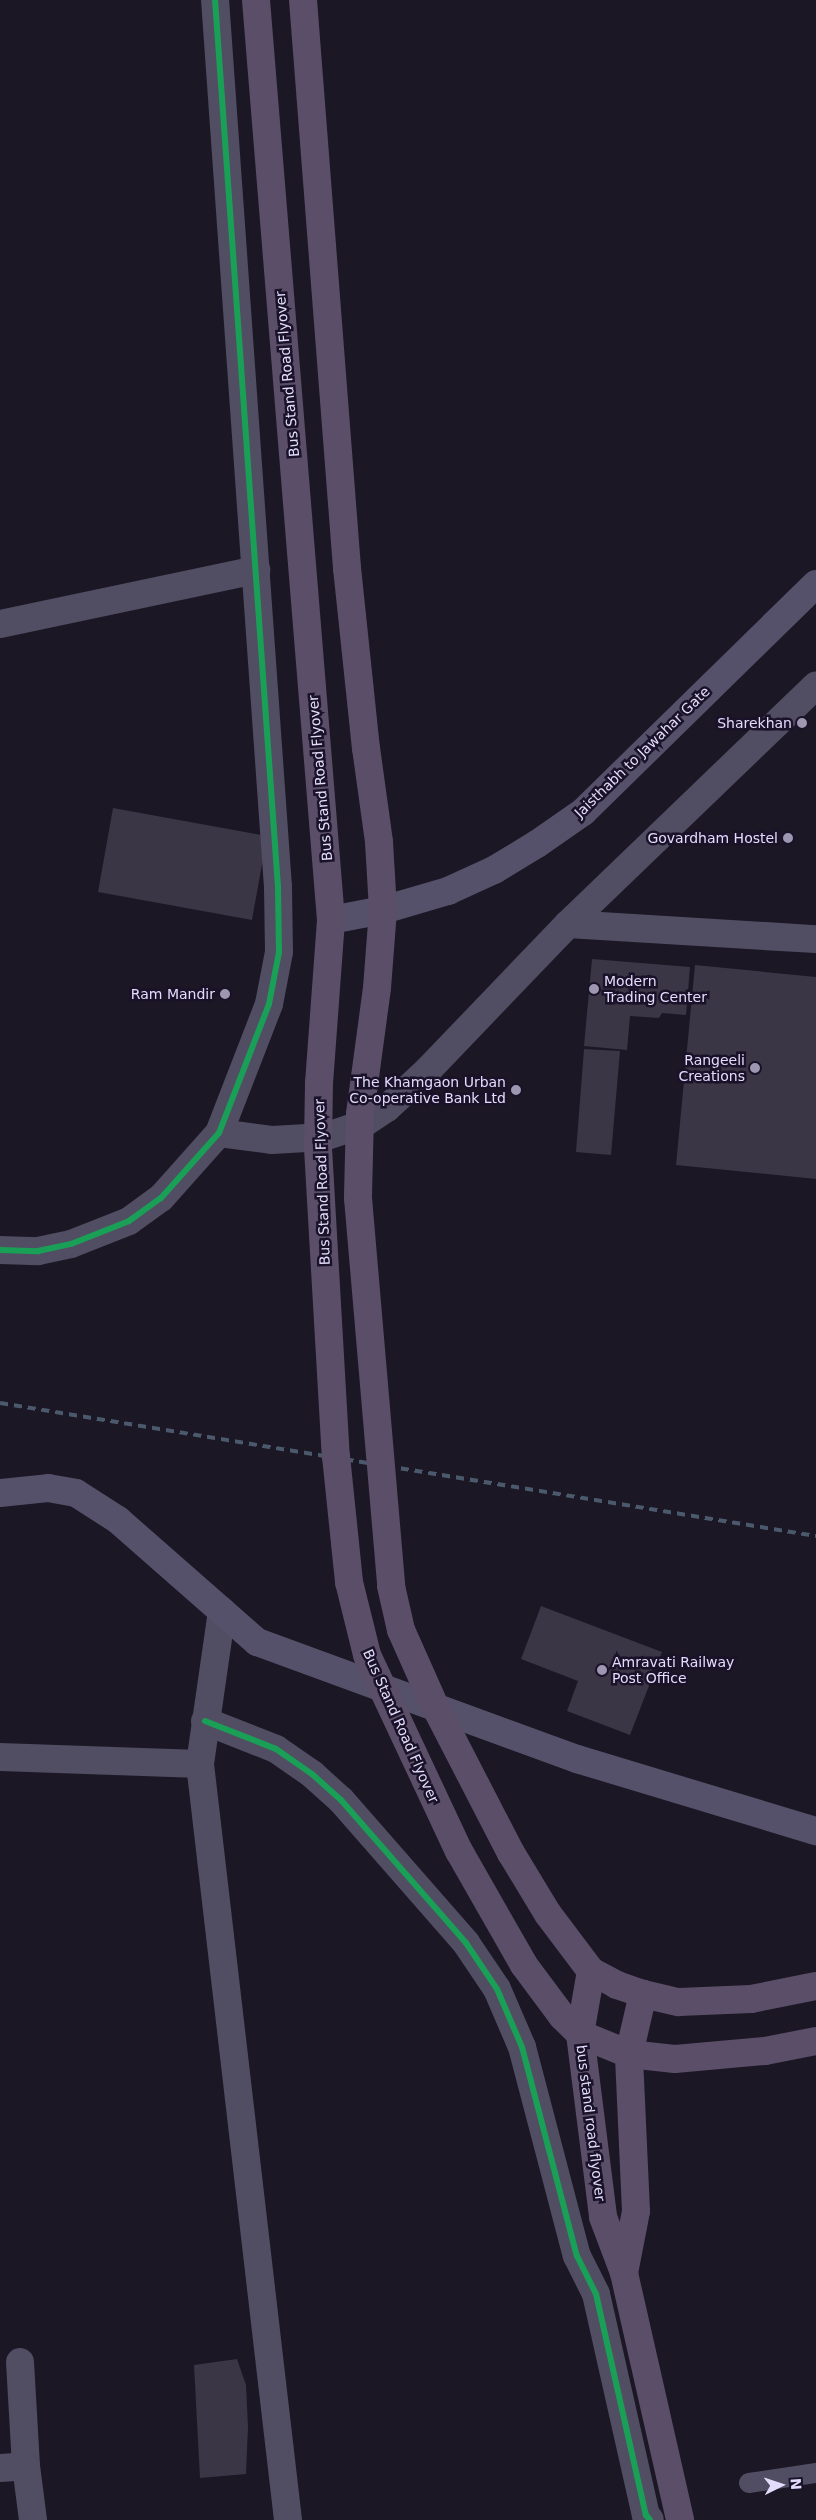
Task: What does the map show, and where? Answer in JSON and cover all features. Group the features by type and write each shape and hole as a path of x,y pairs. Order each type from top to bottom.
{"main road":[{"name":"Bus Stand Road Flyover","path":"256,0 331,920 319,1082 318,1148 336,1456 349,1582 366,1655 459,1851 524,1964 562,2016 580,2034 629,2054 676,2059 766,2051 816,2041"},
{"path":"303,0 347,568 366,748 379,842 383,910 377,988 360,1114 358,1198 391,1586 401,1630 430,1696 511,1853 548,1914 592,1971 617,1985 642,1994 679,2002 751,1999 816,1986"},
{"name":"bus stand road flyover","path":"592,1971 580,2034 603,2217 624,2273 679,2513"},
{"name":"bus stand road flyover","path":"624,2273 636,2211 629,2054 642,1994"}],"street":[{"path":"0,1250 38,1251 62,1246 129,1221 162,1198 219,1133 269,1004 280,952 278,887 215,0"},
{"path":"1,616 256,570"},
{"name":"Jaisthabh to Jawahar Gate","path":"331,920 383,910 448,891 494,870 537,844 583,812 816,584"},
{"path":"219,1133 272,1140 324,1137 363,1124 387,1108 428,1070 568,924 816,685"},
{"path":"568,924 816,939"},
{"path":"0,1493 48,1488 76,1493 118,1520 257,1642 577,1760 816,1831"},
{"path":"222,1611 200,1764 288,2520"},
{"path":"206,1721 276,1749 312,1774 341,1800 466,1943 497,1989 522,2047 577,2256 596,2294 646,2515 650,2520"},
{"path":"0,1757 200,1764"},
{"path":"20,2362 13,2467 33,2520"}],"lane":[{"path":"749,2483 816,2473"}],"building":[{"path":"113,808 267,836 252,920 98,892"},
{"path":"592,959 690,967 686,1015 662,1013 659,1018 630,1016 627,1050 584,1046"},
{"path":"695,965 816,977 816,1179 676,1165"},
{"path":"584,1049 620,1051 611,1155 576,1152"},
{"name":"Amravati Railway Post Office","path":"541,1606 662,1652 630,1735 567,1711 578,1681 521,1659"},
{"path":"237,2359 246,2385 248,2427 246,2474 200,2478 194,2365"}],"railway":[{"path":"0,1403 816,1536"}],"cycle path":[{"path":"0,1250 38,1251 71,1244 129,1221 161,1198 219,1133 269,1004 279,952 278,887 215,0"},
{"path":"205,1721 276,1749 312,1774 341,1800 466,1943 497,1989 522,2047 577,2256 596,2294 646,2515 650,2520"}],"place":[{"name":"Sharekhan","path":"802,723"},
{"name":"Govardham Hostel","path":"788,838"},
{"name":"Modern Trading Center","path":"594,989"},
{"name":"Ram Mandir","path":"225,994"},
{"name":"Rangeeli Creations","path":"755,1068"},
{"name":"The Khamgaon Urban Co-operative Bank Ltd","path":"516,1090"},
{"name":"Amravati Railway Post Office","path":"602,1670"}]}
